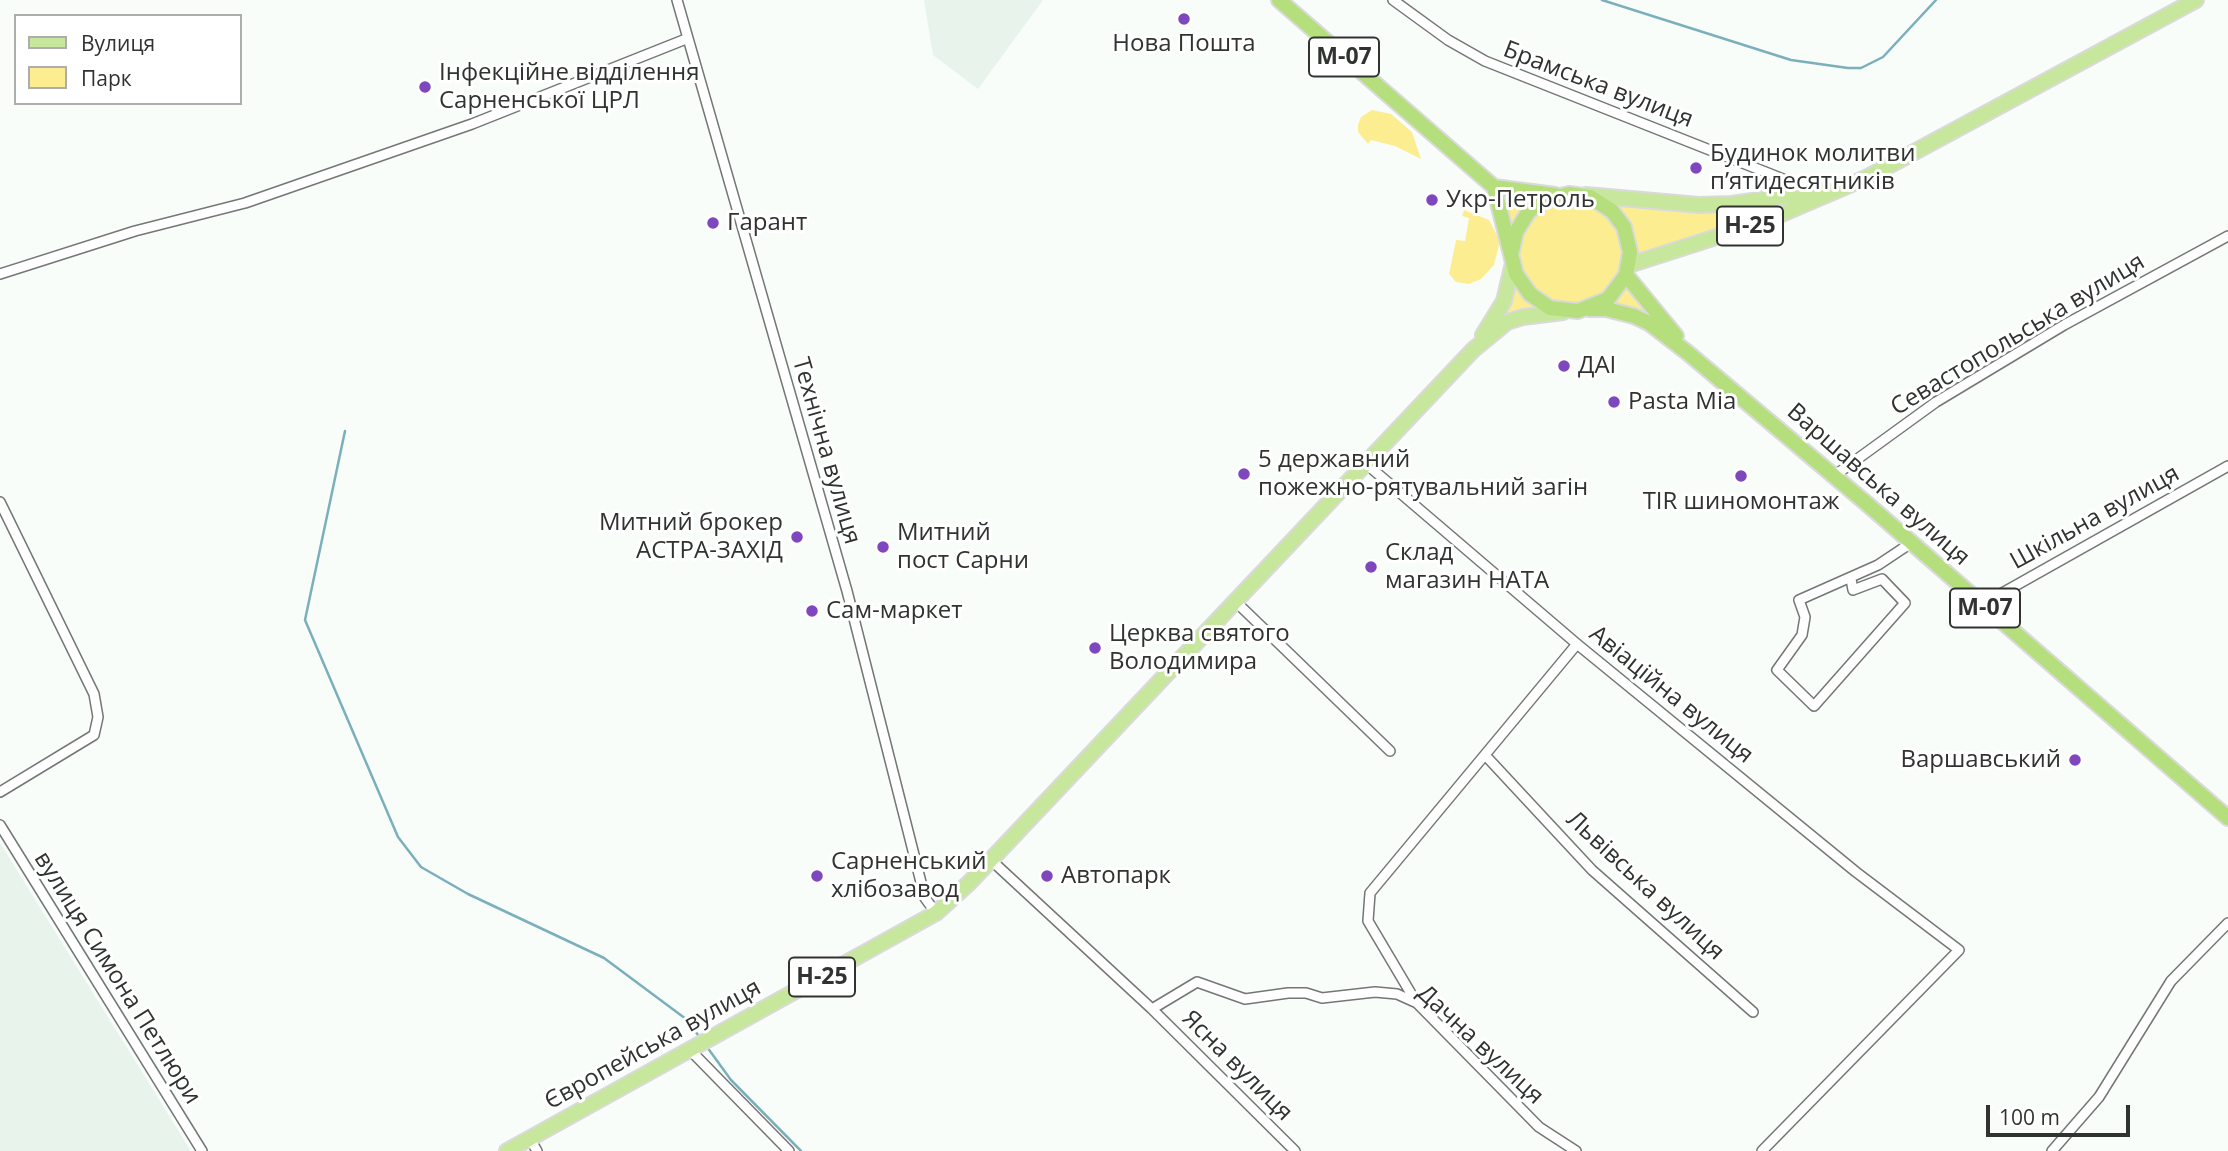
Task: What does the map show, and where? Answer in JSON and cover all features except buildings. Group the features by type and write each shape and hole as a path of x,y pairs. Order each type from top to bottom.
{"highway":[{"name":"М-07","path":"1279,0 1494,187"},
{"path":"1567,312 1550,308 1530,295 1513,257 1494,187 1557,196 1580,195 1606,205 1624,226 1630,252 1627,270 1608,299 1589,309"},
{"name":"Н-25","path":"1513,257 1516,232 1529,211 1557,196"},
{"name":"М-07","path":"1627,270 1688,353"},
{"name":"М-07","path":"1567,312 1589,309 1634,316 1649,323 1688,353"},
{"name":"Варшавська вулиця","path":"1688,353 2228,818"}],"main road":[{"name":"Н-25","path":"1627,270 1763,222 1868,177 2196,0"},
{"name":"Н-25","path":"1580,195 1699,205 1786,197 1836,188 1868,177"},
{"name":"Європейська вулиця","path":"1472,349 1504,301 1513,257"},
{"name":"Європейська вулиця","path":"507,1151 533,1145 699,1046 936,913 991,860 1472,349 1507,323 1522,317 1567,312"}],"street":[{"name":"Технічна вулиця","path":"677,0 686,39 847,591 925,898 936,913"},
{"name":"Брамська вулиця","path":"1394,0 1448,40 1485,61 1783,179 1786,197"},
{"path":"0,274 135,230 255,200 472,124 686,39"},
{"name":"Севастопольська вулиця","path":"1834,476 1959,388 2064,325 2228,236"},
{"name":"Авіаційна вулиця","path":"1364,462 1577,644 1856,872 1959,950 1762,1151"},
{"name":"Шкільна вулиця","path":"1981,604 2228,466"},
{"path":"0,502 94,694 98,717 94,735 0,792"},
{"path":"1851,579 1853,590 1882,579 1905,603 1814,706 1777,670 1802,635 1805,617 1799,600 1851,579 1911,543"},
{"path":"1234,600 1390,751"},
{"path":"1417,1003 1368,921 1367,903 1370,893 1577,644"},
{"name":"Львівська вулиця","path":"1485,755 1592,870 1668,934 1753,1012"},
{"name":"вулиця Симона Петлюри","path":"0,825 202,1151"},
{"path":"991,860 1152,1009"},
{"path":"2052,1151 2099,1097 2171,981 2228,923"},
{"name":"Дачна вулиця","path":"1152,1009 1197,982 1245,999 1288,993 1306,993 1322,998 1376,992 1397,993 1417,1003 1539,1127 1576,1151"},
{"name":"Ясна вулиця","path":"1152,1009 1295,1151"},
{"path":"699,1046 789,1151"}],"shaded area":[{"path":"924,0 1043,0 978,89 933,55"},
{"path":"0,843 191,1151 0,1151"}],"green space":[{"path":"1372,110 1391,114 1412,132 1421,159 1395,146 1371,140 1368,144 1358,132 1358,125 1361,117"},
{"path":"1494,187 1668,204 1837,188 1629,265 1626,275 1670,328 1620,311 1507,323 1497,314 1513,263"},
{"path":"1464,210 1489,220 1500,241 1494,265 1481,279 1469,284 1456,282 1449,274 1456,240 1465,241 1469,218 1462,216"}],"waterway":[{"path":"1602,0 1791,60 1848,68 1861,68 1883,57 1936,0"},
{"path":"345,431 305,620 398,837 421,867 468,894 604,958 686,1019 701,1039"},
{"path":"707,1047 731,1080 801,1151"}],"place":[{"name":"Нова Пошта","path":"1184,19"},
{"name":"Інфекційне відділення Сарненської ЦРЛ","path":"425,87"},
{"name":"Будинок молитви п’ятидесятників","path":"1696,168"},
{"name":"Укр-Петроль","path":"1432,200"},
{"name":"Гарант","path":"713,223"},
{"name":"ДАІ","path":"1564,366"},
{"name":"Pasta Mia","path":"1614,402"},
{"name":"5 державний пожежно-рятувальний загін","path":"1244,474"},
{"name":"TIR шиномонтаж","path":"1741,476"},
{"name":"Митний брокер АСТРА-ЗАХІД","path":"797,537"},
{"name":"Митний пост Сарни","path":"883,547"},
{"name":"Склад магазин НАТА","path":"1371,567"},
{"name":"Сам-маркет","path":"812,611"},
{"name":"Церква святого Володимира","path":"1095,648"},
{"name":"Варшавський","path":"2075,760"},
{"name":"Сарненський хлібозавод","path":"817,876"},
{"name":"Автопарк","path":"1047,876"}]}
